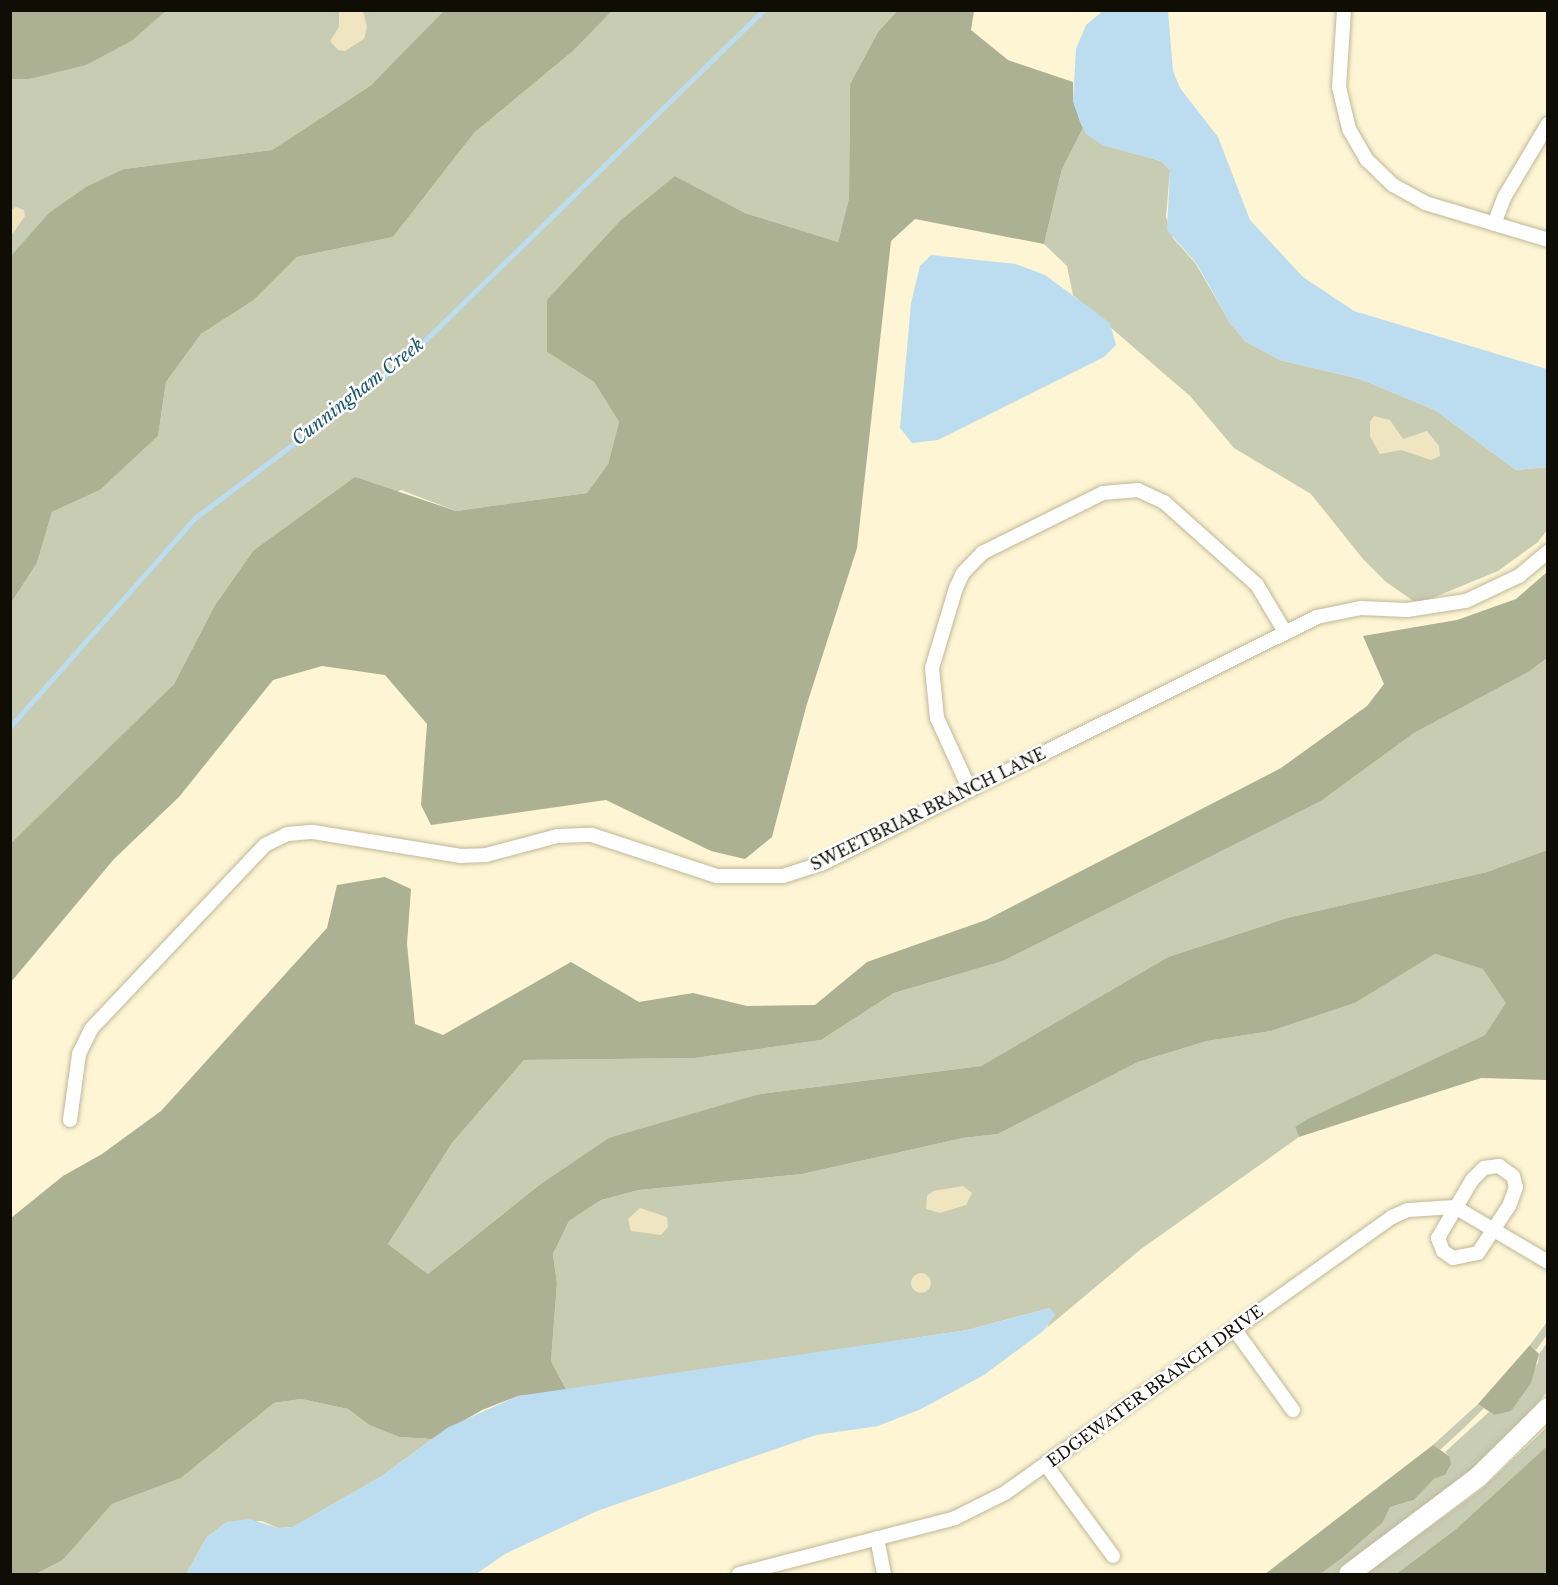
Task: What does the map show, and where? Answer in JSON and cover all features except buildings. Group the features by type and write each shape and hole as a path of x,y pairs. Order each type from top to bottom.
{"street":[{"path":"1344,10 1339,87 1349,129 1367,160 1408,195 1548,240"},
{"path":"1494,224 1505,196 1548,124"},
{"path":"970,790 937,718 932,668 956,588 963,573 982,553 1103,493 1138,490 1164,502 1257,585 1285,632"},
{"name":"SWEETBRIAR BRANCH LANE","path":"70,1120 79,1054 91,1029 265,846 288,834 313,832 461,856 494,853 558,836 592,835 625,843 692,870 744,879 770,878 821,864 1285,632 1339,610 1430,609 1466,601 1519,576 1548,552"},
{"path":"1498,1166 1514,1176 1516,1187 1495,1229 1478,1253 1464,1259 1453,1258 1443,1251 1438,1238 1455,1208 1484,1167 1498,1166"},
{"name":"EDGEWATER BRANCH DRIVE","path":"739,1575 955,1518 1005,1493 1392,1217 1425,1206 1455,1208 1495,1229 1548,1262"},
{"path":"1234,1330 1293,1410"},
{"path":"1349,1575 1478,1477 1548,1408"},
{"path":"1046,1465 1113,1556"},
{"path":"877,1538 884,1575"}],"green space":[{"path":"11,10 166,11 133,40 86,65 29,79 11,79"},
{"path":"445,10 612,11 573,51 474,133 393,237 297,257 254,300 201,334 166,382 158,436 100,490 52,512 37,563 11,603 11,256 49,213 86,187 124,169 272,150 370,86"},
{"path":"166,11 445,11 370,86 272,150 124,169 11,256 11,79 29,79 133,40"},
{"path":"612,11 897,11 878,32 850,84 849,198 838,242 745,213 675,176 547,352 594,382 619,422 608,464 587,493 456,511 401,490 253,551 215,605 174,684 11,843 11,603 37,563 52,512 100,490 158,436 166,382 201,334 254,300 297,257 393,237 474,133 573,51"},
{"path":"897,11 974,11 971,30 1008,60 1073,82 1073,101 1083,128 1062,169 1044,244 915,219 891,241 857,548 806,707 772,837 745,859 711,851 606,800 431,825 421,805 427,724 385,675 322,666 273,680 179,797 114,859 11,982 11,843 174,684 215,605 253,551 355,477 456,511 587,493 608,464 619,422 594,382 547,352 547,300 621,220 675,176 745,213 838,242 849,198 850,84 878,32"},
{"path":"1083,128 1103,145 1161,161 1170,170 1166,217 1173,238 1196,264 1230,323 1245,341 1280,360 1360,379 1435,410 1516,470 1547,467 1547,530 1538,542 1498,571 1418,604 1386,582 1363,559 1311,494 1234,448 1190,396 1073,295 1067,266 1044,244 1062,169"},
{"path":"1547,572 1547,658 1530,671 1414,733 1321,801 1003,961 894,993 821,1040 695,1058 524,1060 452,1143 388,1244 428,1274 538,1186 609,1138 760,1094 981,1066 1168,957 1287,918 1487,872 1547,850 1547,1080 1481,1078 1299,1137 1295,1127 1308,1119 1485,1035 1506,1003 1483,969 1435,954 1355,1003 1271,1031 1207,1041 1138,1062 998,1134 963,1138 802,1174 639,1190 601,1200 569,1221 553,1254 557,1283 551,1361 567,1391 518,1396 482,1410 432,1439 399,1437 369,1425 348,1409 301,1399 274,1403 181,1478 112,1504 63,1560 36,1574 11,1574 11,1218 63,1176 102,1154 161,1111 327,928 337,885 385,877 411,889 407,944 415,1024 443,1035 571,962 639,1002 693,993 747,1006 815,1005 867,962 986,920 1281,768 1367,706 1384,684 1363,636 1457,620 1516,599"},
{"path":"1547,658 1547,850 1487,872 1287,918 1168,957 981,1066 760,1094 538,1186 428,1274 388,1244 452,1143 524,1060 695,1058 821,1040 894,993 1003,961 1321,801 1414,733 1530,671"},
{"path":"1435,954 1484,969 1507,1003 1485,1035 1295,1127 1299,1137 1141,1249 1043,1331 1048,1326 1050,1308 967,1330 567,1391 551,1361 557,1283 553,1254 569,1221 601,1200 639,1190 802,1174 963,1138 998,1134 1138,1062 1207,1041 1271,1031 1355,1003"},
{"path":"1547,1322 1547,1335 1536,1350 1530,1345"},
{"path":"1547,1343 1547,1392 1515,1429 1459,1481 1338,1574 1320,1574 1383,1522 1390,1507 1414,1500 1434,1479 1445,1475 1449,1456 1445,1452 1489,1412 1494,1415 1538,1363 1539,1354"},
{"path":"1530,1345 1539,1354 1531,1383 1511,1411 1494,1415 1478,1404"},
{"path":"301,1399 348,1409 369,1425 399,1437 432,1439 382,1476 293,1527 278,1528 262,1521 227,1522 207,1537 186,1574 36,1574 63,1560 112,1504 181,1478 274,1403"},
{"path":"1478,1404 1484,1408 1440,1450 1433,1445"},
{"path":"1547,1427 1547,1446 1456,1529 1396,1574 1366,1574 1483,1488"},
{"path":"1433,1445 1449,1456 1451,1464 1445,1475 1434,1479 1414,1500 1390,1507 1383,1522 1342,1558 1320,1574 1265,1574"},
{"path":"1547,1446 1547,1574 1396,1574 1456,1529"}],"sand":[{"path":"339,11 363,11 367,27 364,39 345,51 338,50 330,41 339,27"},
{"path":"16,207 24,210 25,216 11,236 11,210"},
{"path":"1374,416 1390,420 1403,439 1427,431 1439,446 1440,456 1431,460 1401,450 1380,454 1370,436 1370,422"},
{"path":"963,1186 972,1193 966,1205 940,1213 926,1209 927,1196 933,1191"},
{"path":"640,1208 667,1217 668,1227 661,1235 631,1231 628,1219"},
{"path":"921,1273 928,1276 931,1283 928,1290 921,1293 914,1290 911,1283 914,1276"}],"water":[{"path":"1104,10 1168,11 1173,71 1180,88 1218,137 1250,220 1303,277 1354,311 1547,369 1547,467 1516,470 1435,410 1360,379 1280,360 1245,341 1230,323 1197,264 1167,230 1170,170 1161,161 1102,145 1086,134 1080,122 1073,101 1076,49 1086,25"},
{"path":"931,255 1016,264 1045,275 1110,323 1116,345 1104,357 938,440 912,443 900,428 911,303 920,266"},
{"path":"1050,1308 1055,1315 1043,1331 984,1375 921,1409 878,1426 816,1435 597,1511 505,1554 476,1574 186,1574 207,1537 227,1522 249,1519 278,1528 293,1527 382,1476 447,1428 518,1396 967,1330"}],"waterway":[{"name":"Cunningham Creek","path":"10,727 195,518 407,358 763,10"}]}
